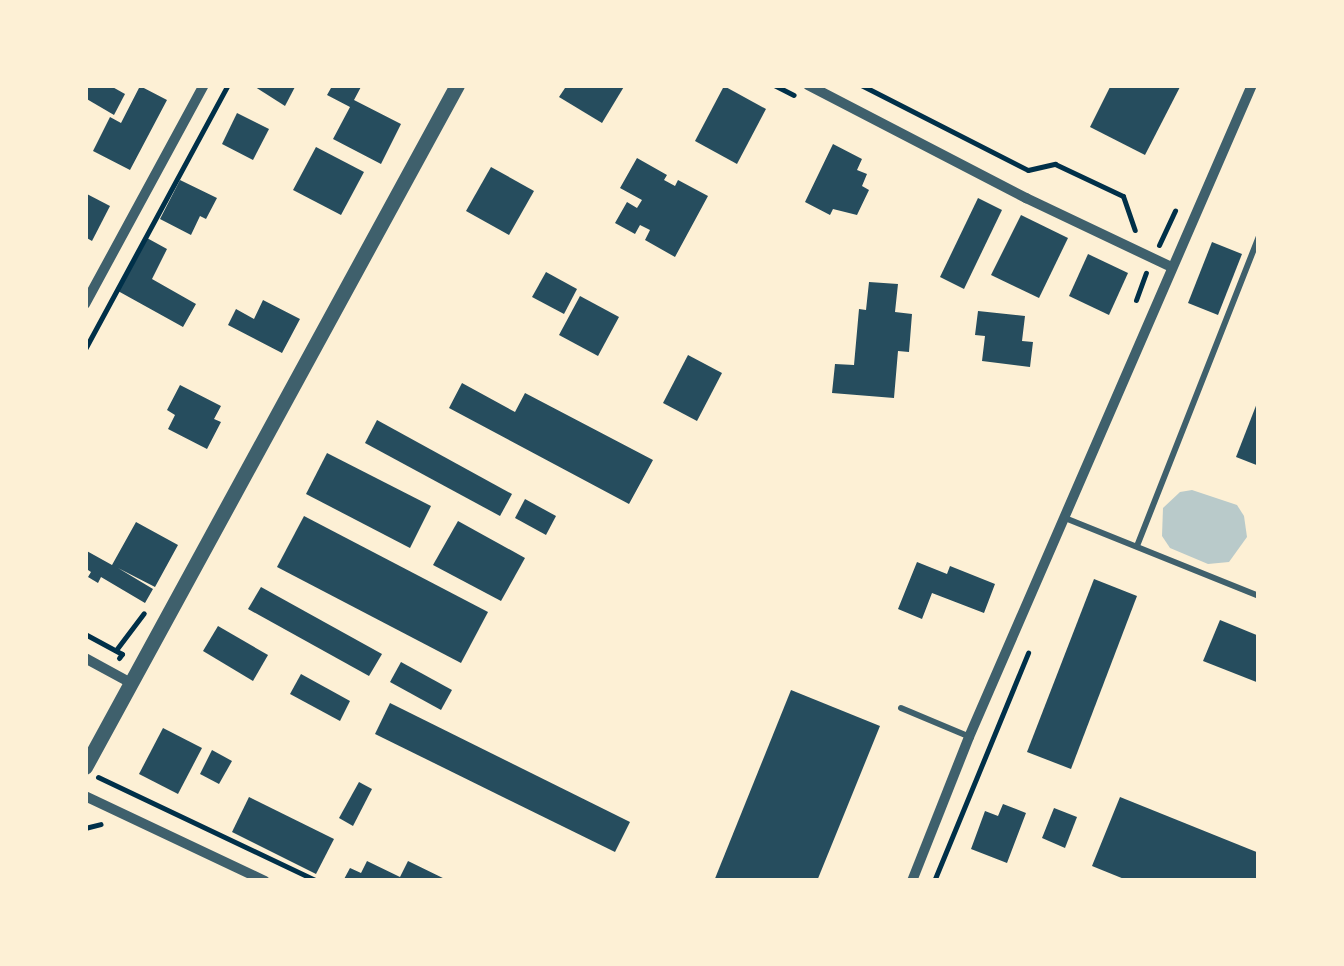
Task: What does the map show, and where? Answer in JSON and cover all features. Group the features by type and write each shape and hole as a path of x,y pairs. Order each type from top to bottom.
{"street":[{"path":"85,304 204,85"},
{"path":"85,769 458,85"},
{"path":"810,85 1026,198 1171,266"},
{"path":"912,881 969,737 1252,85"},
{"path":"85,658 131,683"},
{"path":"85,796 265,881"}],"lane":[{"path":"1137,546 1259,237"},
{"path":"1063,517 1259,596"},
{"path":"900,708 969,737"}],"path":[{"path":"85,349 228,85"},
{"path":"861,85 1028,170 1055,164 1123,196 1133,229 1160,242"},
{"path":"934,881 1030,649"},
{"path":"85,769 317,881"}],"shaded area":[{"path":"1192,490 1237,505 1244,516 1247,537 1229,562 1208,564 1170,548 1162,536 1163,508 1180,492"}],"building":[{"path":"85,85 109,85 125,94 114,115 85,98"},
{"path":"252,85 296,85 285,106"},
{"path":"325,85 362,85 354,100 401,124 381,164 333,139 350,107 327,95 331,88"},
{"path":"567,85 625,85 602,123 559,97"},
{"path":"1111,85 1181,85 1145,155 1090,127"},
{"path":"140,86 167,100 130,170 93,151 110,117 121,123"},
{"path":"724,86 766,109 737,164 695,141"},
{"path":"237,113 269,129 253,160 222,144"},
{"path":"833,144 862,159 857,170 867,174 862,186 869,190 857,215 833,209 830,215 805,202"},
{"path":"316,147 364,172 341,215 293,190"},
{"path":"637,158 667,175 664,180 675,186 678,180 708,196 675,257 645,240 650,230 640,225 635,234 615,223 627,202 637,208 642,200 620,188"},
{"path":"491,167 534,191 509,235 466,211"},
{"path":"180,180 217,198 206,219 200,216 191,235 160,219"},
{"path":"85,193 110,206 92,241 85,237"},
{"path":"978,198 1002,210 964,289 940,277"},
{"path":"1021,215 1068,238 1039,298 991,275"},
{"path":"147,238 167,249 152,279 196,304 183,327 118,291"},
{"path":"1212,242 1242,254 1218,315 1188,303"},
{"path":"1088,254 1128,273 1109,315 1069,296"},
{"path":"546,272 577,289 564,314 532,297"},
{"path":"869,282 898,284 895,312 912,314 909,352 898,351 894,398 832,393 835,364 854,365 859,309 866,310"},
{"path":"580,296 619,317 598,356 559,335"},
{"path":"263,300 300,319 282,353 228,325 236,309 254,319"},
{"path":"978,311 1025,316 1022,341 1033,342 1030,367 982,361 985,336 975,335"},
{"path":"688,355 722,373 697,421 663,403"},
{"path":"462,383 515,412 525,393 653,460 629,504 449,408"},
{"path":"180,385 221,406 214,419 221,422 207,449 168,429 175,415 167,410"},
{"path":"1259,398 1259,466 1236,457"},
{"path":"377,420 512,494 500,516 365,443"},
{"path":"327,453 431,506 410,548 306,494"},
{"path":"525,499 556,516 546,535 515,518"},
{"path":"304,516 488,612 461,663 277,567"},
{"path":"458,521 525,558 501,601 433,565"},
{"path":"136,522 178,545 155,587 118,568 153,589 145,603 101,577 98,583 88,577 91,572 85,568 85,550 112,565"},
{"path":"917,562 947,574 950,566 995,584 984,613 932,593 922,619 898,609"},
{"path":"1094,579 1137,596 1071,769 1027,752"},
{"path":"261,587 382,654 369,676 248,609"},
{"path":"1220,620 1259,636 1259,683 1203,661"},
{"path":"218,626 268,655 253,681 203,651"},
{"path":"401,662 452,690 441,710 390,682"},
{"path":"301,674 350,701 340,721 290,694"},
{"path":"791,690 880,726 817,881 714,881"},
{"path":"390,703 630,822 615,852 375,734"},
{"path":"163,728 202,748 178,794 139,774"},
{"path":"212,750 232,761 219,784 200,774"},
{"path":"359,782 372,789 353,826 339,818"},
{"path":"249,797 334,839 316,874 232,832"},
{"path":"1120,797 1259,853 1259,881 1129,881 1092,866"},
{"path":"1003,804 1026,813 1007,863 971,849 985,811 998,816"},
{"path":"1054,808 1077,817 1065,848 1042,838"},
{"path":"367,861 400,877 408,861 449,881 343,881 350,868 361,873"}]}
